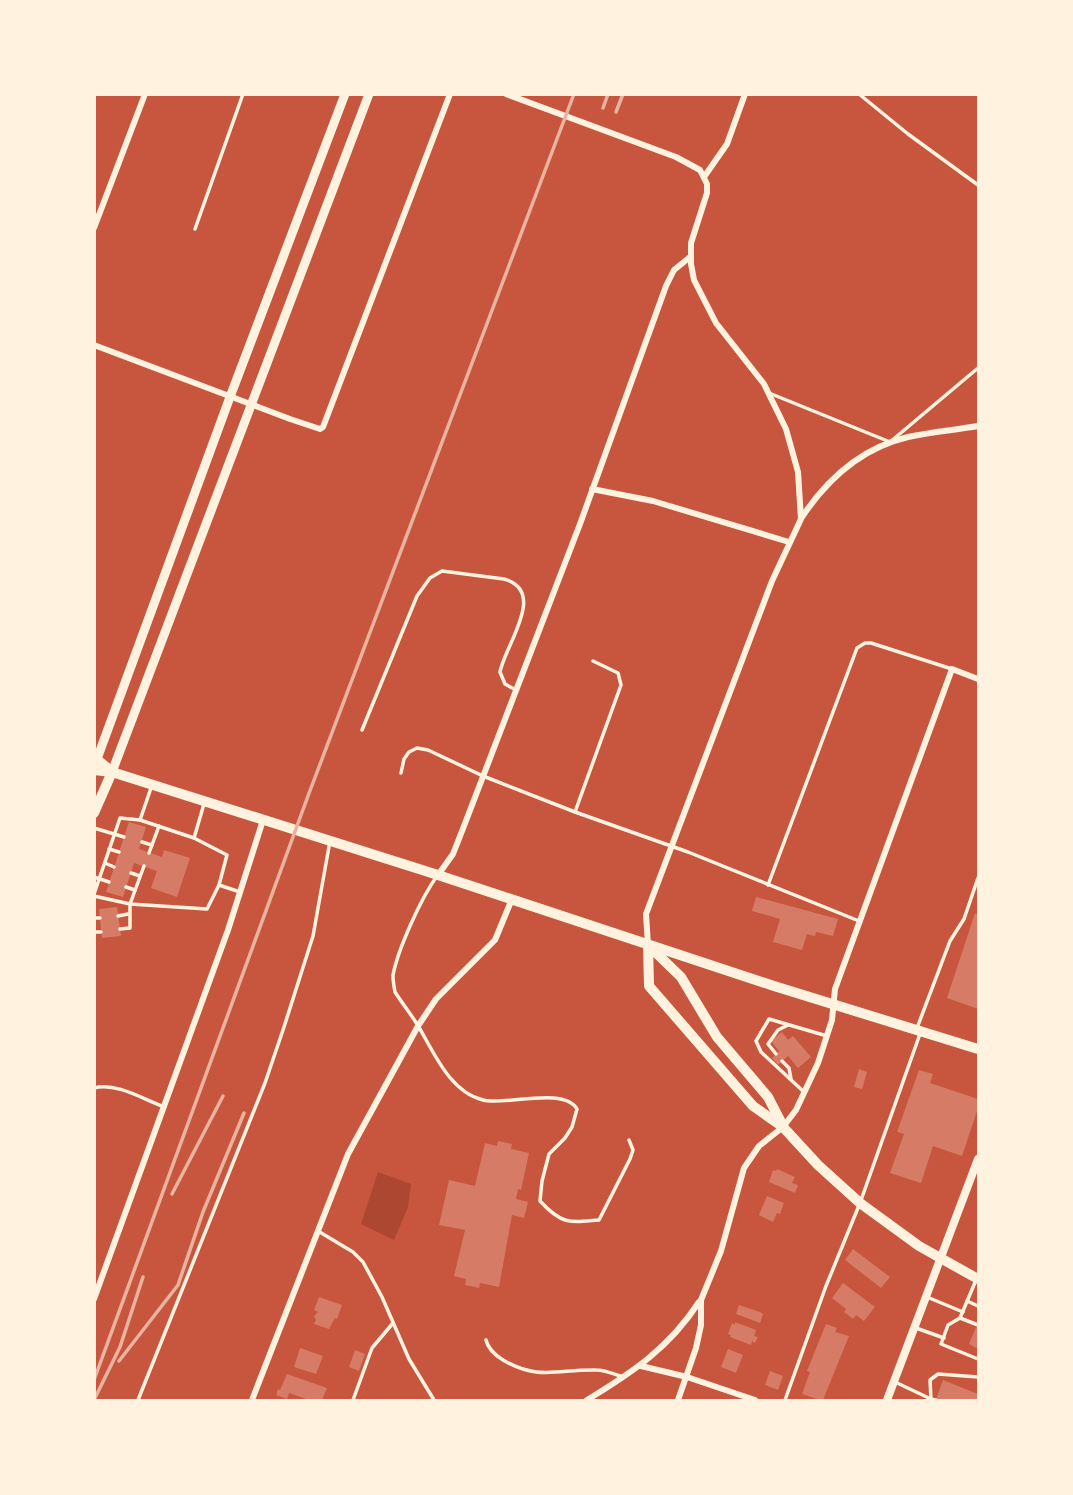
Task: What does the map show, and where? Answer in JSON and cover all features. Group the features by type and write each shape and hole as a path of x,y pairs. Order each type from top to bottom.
{"main road":[{"path":"345,94 95,762 112,772 978,1049"},
{"path":"94,814 369,94"},
{"path":"648,945 681,977 717,1037 768,1097 783,1127"},
{"path":"648,945 649,986 752,1106 783,1127 818,1165 860,1203 941,1259 978,1279"}],"street":[{"path":"94,228 145,94"},
{"path":"94,345 320,429 326,424 450,94"},
{"path":"506,94 676,157 700,170 707,193 694,231 690,257 694,280 716,323 769,393 786,429 798,472 801,519"},
{"path":"704,177 727,144 745,94"},
{"path":"438,875 453,854 666,286 674,271 690,257"},
{"path":"648,945 646,914 767,593 801,519 817,495 838,473 857,459 890,442 910,436 978,426"},
{"path":"592,489 653,501 789,542"},
{"path":"587,1401 641,1366 662,1348 684,1325 701,1300 721,1251 744,1168 759,1146 792,1116 805,1092 832,1020 835,989 952,669 978,679"},
{"path":"94,1299 240,892 263,820"},
{"path":"252,1401 348,1154 418,1026 436,999 495,940 512,900"},
{"path":"887,1401 978,1159"},
{"path":"678,1401 699,1336 701,1300"},
{"path":"641,1366 687,1377 755,1401"}],"lane":[{"path":"195,229 243,94"},
{"path":"859,94 978,185"},
{"path":"769,393 890,442 978,368"},
{"path":"362,730 417,596 430,578 442,571 504,579 520,590 525,602 522,615 500,672 505,684 516,690"},
{"path":"768,885 857,648 861,644 871,643 952,669"},
{"path":"575,812 621,685 618,673 593,661"},
{"path":"401,773 407,755 417,748 428,750 483,776 859,920"},
{"path":"140,820 152,785"},
{"path":"194,838 205,802"},
{"path":"120,818 140,820 194,838 226,855 219,885 207,909 130,904 94,895 97,878 105,863 120,818"},
{"path":"149,853 159,826"},
{"path":"94,828 124,837"},
{"path":"138,1401 265,1083 313,936 330,841"},
{"path":"142,842 152,845"},
{"path":"109,849 119,852"},
{"path":"105,863 114,867"},
{"path":"120,929 130,928 130,904 144,866"},
{"path":"131,873 140,876"},
{"path":"438,875 426,891 393,974 395,992 443,1068 471,1096 490,1101 539,1097 574,1103 577,1109 572,1127 549,1154 542,1181 540,1201 555,1218 577,1222 599,1220 631,1159 634,1150 629,1140"},
{"path":"97,878 109,882"},
{"path":"785,1401 826,1286 860,1203 950,941 964,919 978,878"},
{"path":"219,885 240,892"},
{"path":"126,887 135,890"},
{"path":"118,916 128,915"},
{"path":"94,932 102,932"},
{"path":"805,1092 761,1052 756,1041 769,1019 827,1036"},
{"path":"776,1054 768,1044 778,1030 788,1024"},
{"path":"782,1061 789,1068 791,1079"},
{"path":"94,1088 116,1088 164,1107"},
{"path":"318,1231 345,1246 363,1262 409,1359 434,1401"},
{"path":"978,1279 960,1318 948,1325 942,1344 978,1359"},
{"path":"927,1297 963,1312"},
{"path":"967,1301 978,1306"},
{"path":"960,1318 978,1325"},
{"path":"353,1401 373,1348 393,1323"},
{"path":"915,1328 944,1338"},
{"path":"486,1340 488,1348 498,1357 526,1371 541,1374 593,1370 625,1377"},
{"path":"933,1400 930,1380 938,1374 978,1377"},
{"path":"894,1382 933,1400"}],"shaded area":[{"path":"378,1172 411,1184 408,1207 394,1240 361,1224"}],"building":[{"path":"129,822 146,827 139,849 162,857 164,850 190,858 177,897 151,888 157,871 134,863 123,897 106,892"},
{"path":"756,897 838,919 833,936 816,932 815,936 807,934 802,950 773,942 780,919 752,911"},
{"path":"117,907 121,936 102,938 99,909"},
{"path":"975,913 978,915 978,1009 947,998"},
{"path":"782,1032 788,1040 793,1036 811,1057 798,1068 788,1056 778,1065 772,1058 779,1051 771,1041"},
{"path":"859,1069 867,1072 862,1089 854,1087"},
{"path":"919,1070 933,1074 930,1083 978,1099 978,1108 962,1156 933,1146 921,1183 890,1173 904,1134 897,1132"},
{"path":"498,1141 512,1144 511,1149 529,1153 521,1190 518,1189 516,1199 528,1202 524,1218 512,1215 499,1287 480,1283 479,1288 465,1285 466,1279 454,1276 465,1230 439,1225 449,1180 475,1186 485,1143 497,1146"},
{"path":"777,1169 795,1177 792,1183 798,1185 795,1193 769,1182 773,1170"},
{"path":"767,1196 784,1203 773,1222 759,1215"},
{"path":"853,1249 890,1277 881,1288 845,1260"},
{"path":"843,1283 875,1307 864,1321 856,1315 853,1319 844,1312 846,1309 832,1298"},
{"path":"319,1297 342,1305 337,1319 335,1318 329,1329 314,1324 314,1316 318,1312 314,1310"},
{"path":"739,1305 763,1314 760,1323 736,1314"},
{"path":"735,1322 756,1330 754,1336 758,1337 755,1343 752,1341 751,1345 730,1337 728,1334"},
{"path":"826,1324 837,1328 835,1332 849,1336 823,1400 820,1400 802,1394 810,1372 807,1371"},
{"path":"976,1327 978,1328 978,1349 969,1344"},
{"path":"300,1348 323,1356 316,1374 294,1367"},
{"path":"728,1349 743,1355 736,1373 721,1367"},
{"path":"355,1350 365,1354 359,1371 349,1367"},
{"path":"770,1371 783,1376 778,1390 765,1385"},
{"path":"287,1374 327,1388 322,1400 309,1400 289,1393 287,1399 276,1395"},
{"path":"943,1380 978,1394 978,1400 936,1399"}],"railway":[{"path":"94,1380 308,796 574,94"},
{"path":"603,108 608,94"},
{"path":"616,112 623,94"},
{"path":"172,1194 223,1096"},
{"path":"119,1361 178,1285 203,1212 244,1113"},
{"path":"94,1400 120,1347 143,1277"}]}
